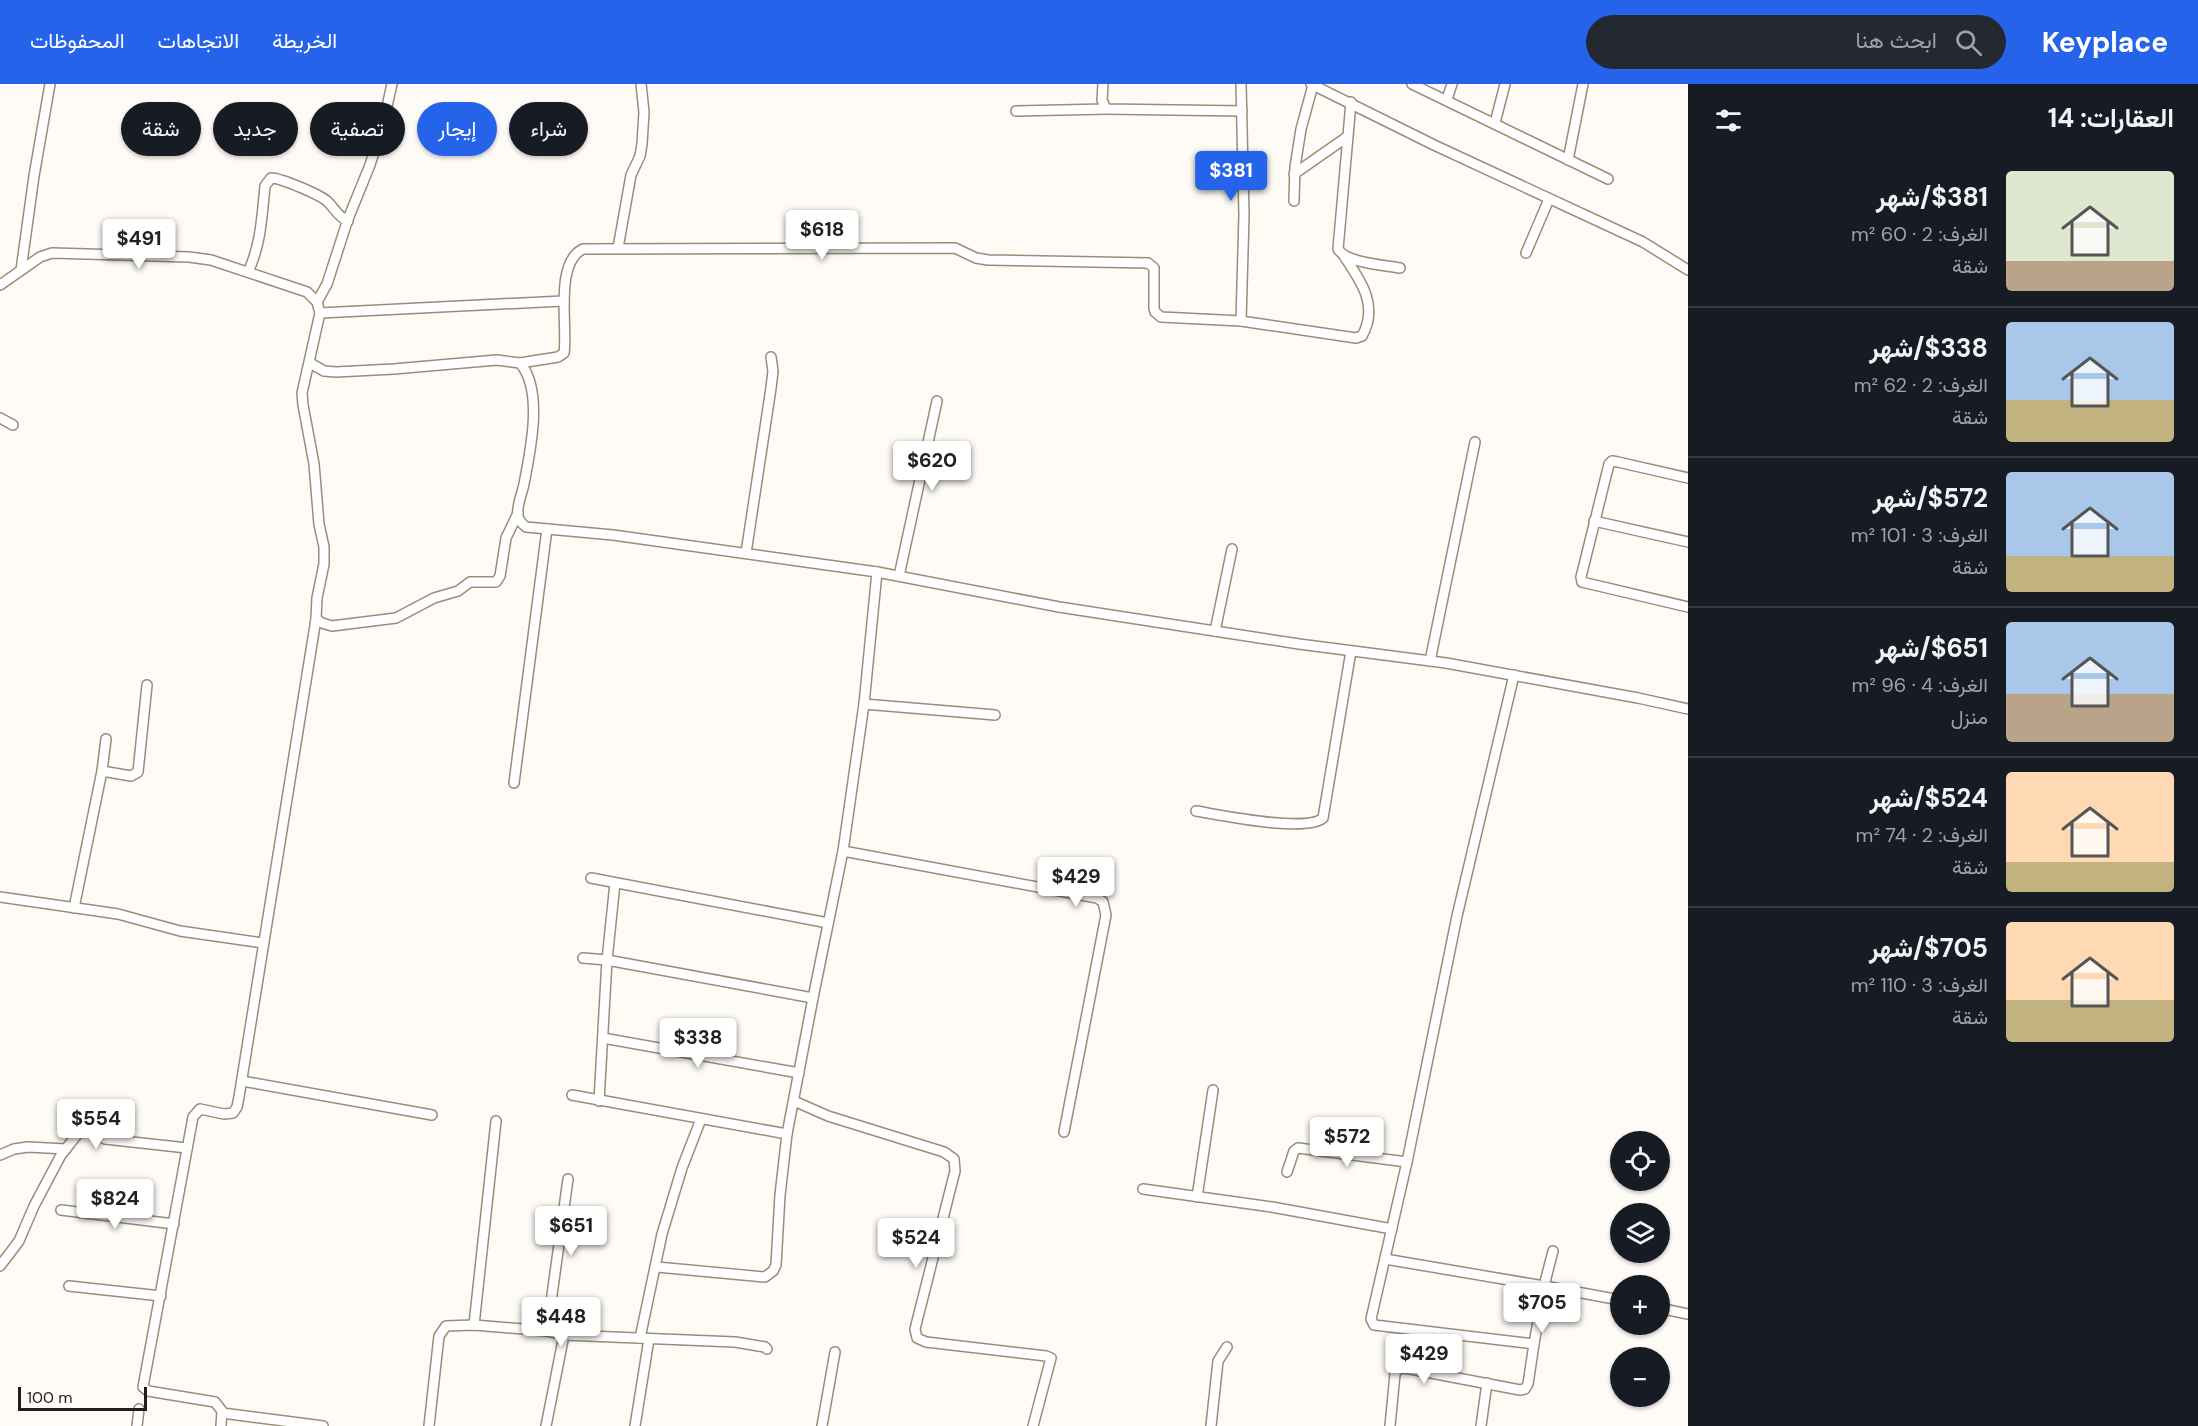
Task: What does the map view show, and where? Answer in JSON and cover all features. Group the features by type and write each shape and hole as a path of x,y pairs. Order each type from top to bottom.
{"street":[{"path":"21,270 50,84"},
{"path":"317,302 327,284 380,134 392,84"},
{"path":"618,248 631,175 640,156 644,112 641,84"},
{"path":"1103,84 1102,100 1106,109"},
{"path":"1241,84 1244,215 1241,321"},
{"path":"1294,201 1294,174 1301,129 1312,84 1643,242 1688,270"},
{"path":"1412,84 1608,179"},
{"path":"1447,99 1452,84"},
{"path":"1495,123 1505,84"},
{"path":"1568,160 1583,84"},
{"path":"310,363 324,371 336,372 497,360 520,363 564,355 563,301 569,268 577,252 583,249 618,248 955,248 976,258 988,260 1148,262 1154,268 1154,303 1158,315 1241,321 1356,338 1362,336 1369,320 1368,298 1362,284 1339,252 1338,243 1351,102"},
{"path":"1016,111 1106,109 1242,111"},
{"path":"1294,174 1347,137"},
{"path":"248,272 255,259 265,186 271,178 284,180 326,200 337,216 348,221"},
{"path":"1526,253 1549,199"},
{"path":"0,285 40,257 52,253 189,257 211,260 307,292 317,302 320,313 303,386 303,405 314,464 324,564 242,1081 237,1107 233,1113 224,1114 200,1109 195,1112 144,1389 211,1401 217,1404 222,1413 221,1426"},
{"path":"1344,256 1400,268"},
{"path":"320,313 563,301"},
{"path":"747,554 771,388 773,371 771,357"},
{"path":"316,619 332,626 396,618 434,598 458,591 470,582 496,582 502,571 506,538 518,513 533,428 530,384 526,370 520,363"},
{"path":"899,576 937,401"},
{"path":"0,418 13,425"},
{"path":"1430,661 1475,442"},
{"path":"1688,478 1612,462 1609,464 1581,577 1582,582 1688,607"},
{"path":"518,513 526,527 613,535 877,572 1059,607 1514,675 1688,709"},
{"path":"1594,521 1688,543"},
{"path":"514,783 547,529"},
{"path":"1215,631 1232,549"},
{"path":"657,1267 765,1277 776,1265 780,1195 787,1134 843,851 864,704 877,572"},
{"path":"1196,811 1285,824 1313,824 1323,818 1351,651"},
{"path":"1514,675 1457,916 1407,1162 1371,1314 1374,1325 1534,1344"},
{"path":"102,771 131,776 138,772 147,686"},
{"path":"864,704 995,715"},
{"path":"74,908 102,771 106,739"},
{"path":"843,851 1097,898 1103,902 1106,915 1064,1132"},
{"path":"591,878 828,922"},
{"path":"599,1101 607,960 615,883"},
{"path":"0,897 135,917 180,931 263,943"},
{"path":"583,958 607,960 813,998"},
{"path":"603,1038 799,1073"},
{"path":"242,1081 432,1115"},
{"path":"1197,1197 1213,1090"},
{"path":"572,1095 787,1134"},
{"path":"794,1101 828,1116 944,1152 954,1159 955,1171 915,1329 917,1338 926,1342 1051,1358 1034,1426"},
{"path":"635,1426 645,1339 662,1234 678,1180 701,1119"},
{"path":"474,1325 496,1121"},
{"path":"0,1266 19,1242 34,1206 66,1149 83,1129 105,1139 187,1148"},
{"path":"0,1155 14,1149 28,1147 66,1149"},
{"path":"1287,1172 1294,1151 1298,1148 1407,1162"},
{"path":"547,1331 568,1179"},
{"path":"1143,1189 1272,1207 1392,1228"},
{"path":"61,1210 174,1224"},
{"path":"1390,1426 1395,1374 1398,1369 1405,1368 1520,1390 1525,1389 1528,1384 1544,1286 1553,1251"},
{"path":"1385,1259 1610,1298"},
{"path":"69,1286 161,1296"},
{"path":"1670,1310 1688,1314"},
{"path":"429,1426 439,1336 446,1326 474,1325 547,1331 564,1335 746,1343 767,1349"},
{"path":"546,1426 564,1335"},
{"path":"1210,1426 1218,1361 1227,1347"},
{"path":"822,1426 835,1352"},
{"path":"1481,1426 1487,1383"},
{"path":"137,1426 139,1408"},
{"path":"222,1413 323,1426"}]}
